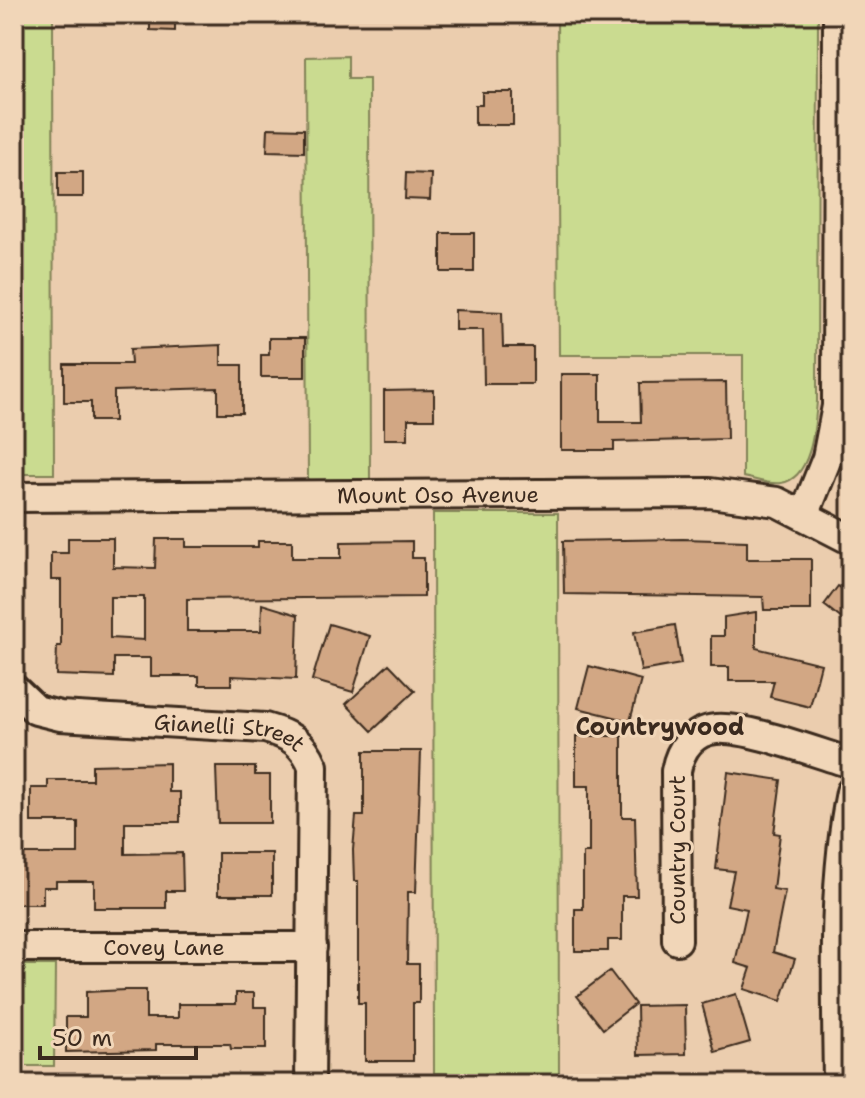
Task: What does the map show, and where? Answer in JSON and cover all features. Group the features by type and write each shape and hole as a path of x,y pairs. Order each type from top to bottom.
{"street":[{"path":"805,513 827,458 837,406 838,14"},
{"name":"Mount Oso Avenue","path":"14,497 710,493 745,495 805,513 851,540"},
{"name":"Gianelli Street","path":"14,689 36,710 60,716 265,728 287,734 305,748 313,766 310,1084"},
{"name":"Country Court","path":"677,940 676,771 681,752 689,742 708,731 734,730 851,763"},
{"path":"838,1084 837,917 841,856 851,792"},
{"name":"Covey Lane","path":"14,947 312,947"}],"green space":[{"path":"14,14 53,14 54,474 14,474"},
{"path":"557,14 818,14 817,401 810,450 799,472 791,479 772,483 743,477 743,355 559,355"},
{"path":"348,56 348,79 369,79 370,479 308,480 306,57"},
{"path":"433,513 558,513 559,1078 434,1073"},
{"path":"14,965 55,965 54,1066 14,1066"}],"building":[{"path":"150,14 175,14 175,31 150,30"},
{"path":"482,92 513,92 513,125 475,125 475,105 482,105"},
{"path":"268,128 304,129 304,152 267,151"},
{"path":"58,172 83,172 83,197 58,197"},
{"path":"406,173 431,174 430,200 405,199"},
{"path":"441,233 474,233 474,272 441,272"},
{"path":"455,310 502,312 503,347 533,347 533,384 484,384 483,330 455,330"},
{"path":"269,338 305,338 305,377 261,377 261,355 269,355"},
{"path":"221,345 221,365 242,365 242,413 218,413 218,388 114,391 114,421 91,421 91,402 64,402 64,364 131,364 130,349"},
{"path":"561,374 600,374 600,422 641,422 640,383 726,382 727,439 614,442 614,450 561,450"},
{"path":"434,390 434,419 408,419 408,439 384,439 384,391"},
{"path":"68,538 113,538 113,567 155,568 156,539 186,539 186,547 258,547 258,541 292,541 292,558 341,558 341,542 412,541 412,558 424,558 424,597 187,599 187,631 261,631 262,604 298,615 296,679 231,676 231,685 199,685 199,676 151,676 151,658 114,658 114,677 56,675 57,646 61,646 61,580 51,580 51,553 68,553","holes":["110,597 144,597 144,640 110,638"]},
{"path":"563,541 747,541 747,559 811,559 811,610 764,610 763,597 564,594"},
{"path":"838,586 851,595 851,626 824,605"},
{"path":"756,612 756,648 821,664 810,707 770,697 774,681 729,681 729,667 711,667 711,636 724,636 724,617"},
{"path":"329,624 370,636 353,692 312,680"},
{"path":"675,625 681,664 641,671 634,632"},
{"path":"389,664 415,691 372,731 346,704"},
{"path":"589,666 641,680 630,721 578,708"},
{"path":"576,736 622,736 622,817 635,817 637,896 622,896 622,940 608,940 608,951 575,951 575,909 583,909 583,853 589,853 589,786 576,786"},
{"path":"364,751 421,751 416,892 408,892 407,964 419,964 419,1003 413,1003 413,1061 365,1061 365,1003 358,1003 358,881 354,881 353,850 356,816 364,816"},
{"path":"169,763 169,792 180,792 180,822 125,822 125,854 182,853 183,891 166,891 166,908 94,908 94,881 56,881 56,887 43,887 43,904 14,904 14,854 78,854 78,822 31,822 31,788 48,788 48,780 92,780 92,765"},
{"path":"216,767 255,767 255,775 270,775 270,823 218,823"},
{"path":"728,772 781,780 774,833 780,834 773,889 785,891 773,952 795,959 781,1001 744,989 751,968 735,963 747,909 727,905 734,871 716,869"},
{"path":"218,853 272,853 272,895 218,895"},
{"path":"610,971 635,1004 603,1029 577,996"},
{"path":"146,990 146,1018 178,1018 178,1004 236,1004 236,993 254,993 254,1007 266,1007 266,1049 231,1049 230,1044 156,1044 156,1050 66,1052 66,1017 86,1017 86,992"},
{"path":"736,994 750,1042 715,1052 702,1004"},
{"path":"685,1005 686,1054 638,1055 637,1006"}],"district":[{"name":"Countrywood","path":"660,727"}]}
